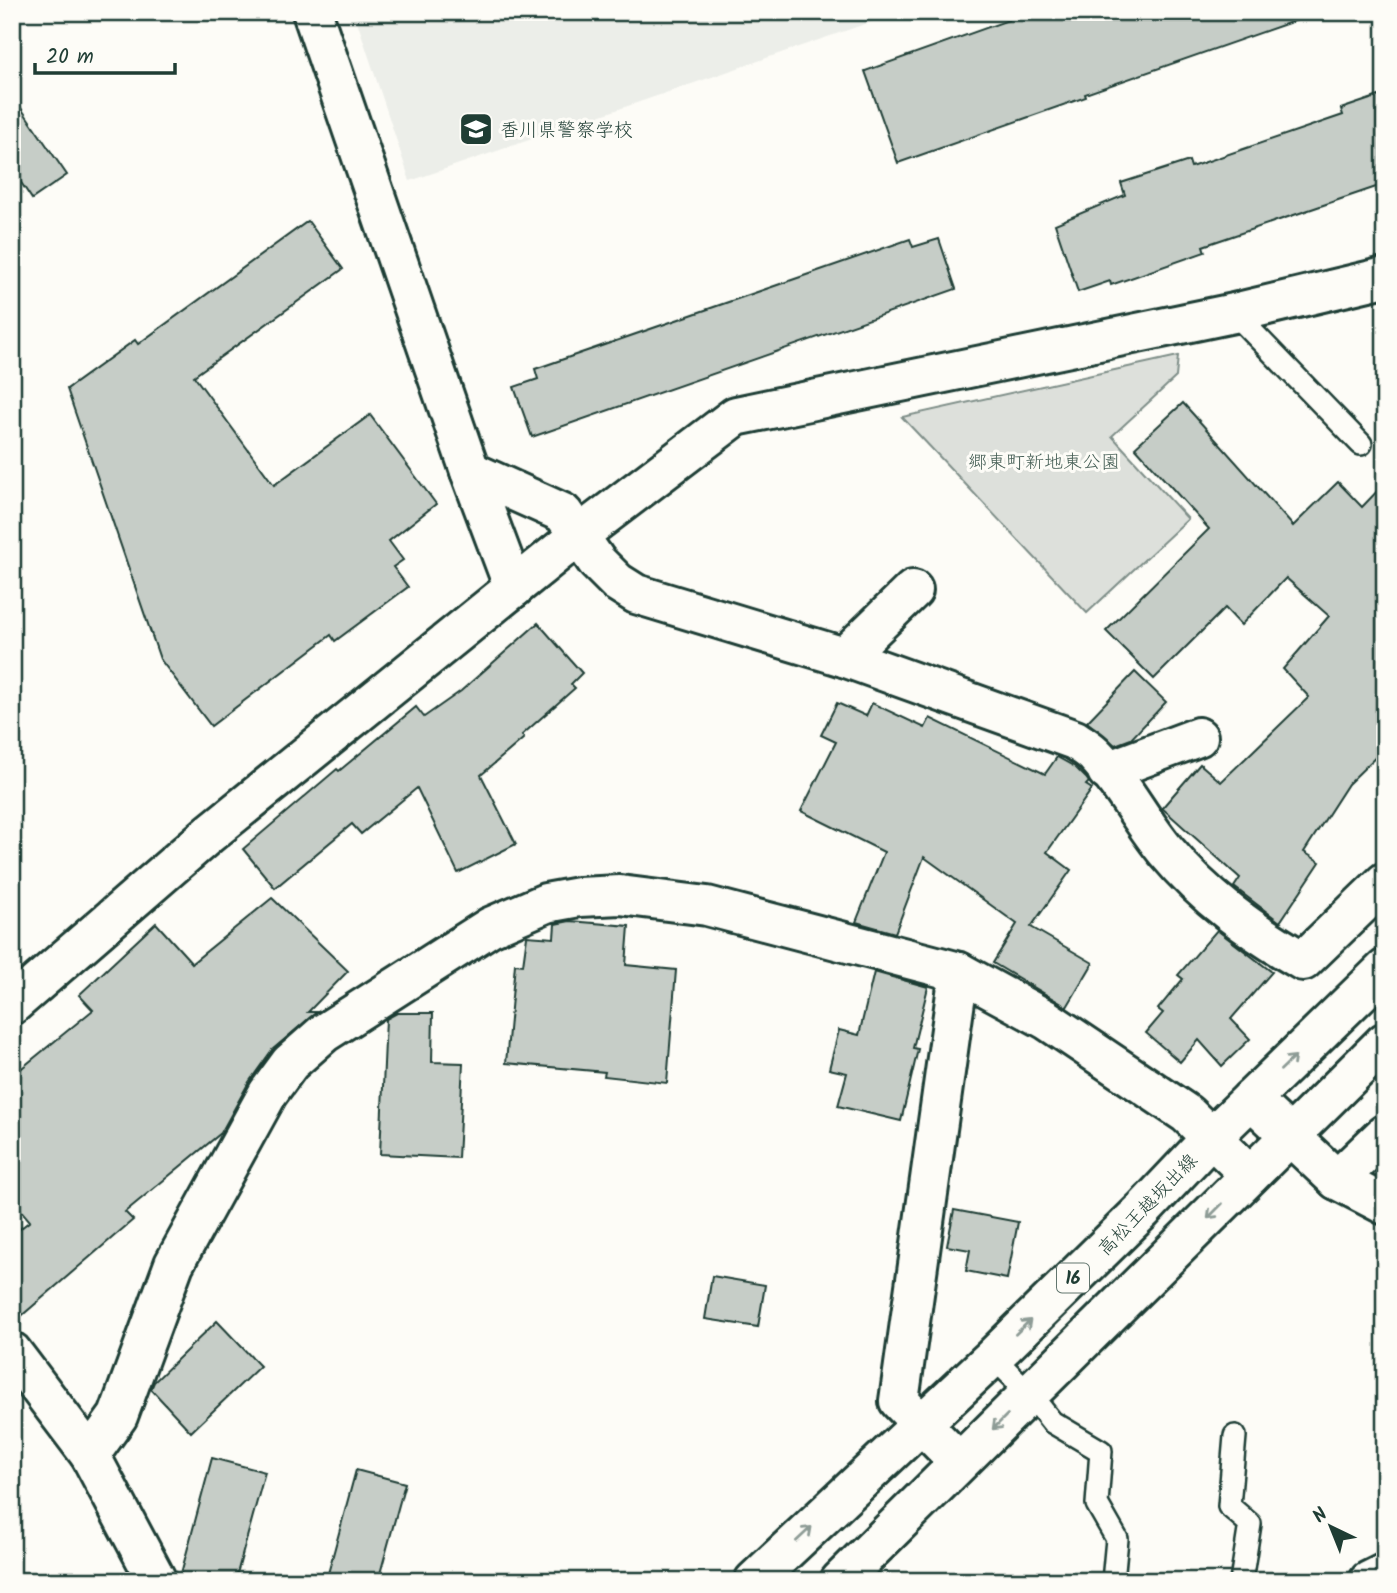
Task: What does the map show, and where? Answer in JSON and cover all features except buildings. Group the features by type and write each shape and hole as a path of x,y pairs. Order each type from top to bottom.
{"street":[{"path":"312,12 470,471 514,588"},
{"path":"12,1005 209,834 579,535 736,416 1234,313 1385,277"},
{"path":"470,471 563,513 597,562 617,582 636,594 844,657 1074,740 1095,754 1164,849 1194,884 1227,913 1303,961 1385,882"},
{"path":"844,657 913,590"},
{"path":"1107,771 1198,737"},
{"path":"90,1455 118,1416 174,1264 268,1093 290,1063 324,1033 490,927 546,903 579,897 620,895 707,906 959,972 1058,1028 1187,1114 1250,1175"},
{"name":"高松王越坂出線","path":"754,1581 992,1357 1385,969"},
{"path":"959,972 898,1401 923,1423 959,1462"},
{"path":"839,1581 1385,1042"},
{"path":"1251,1099 1337,1180 1385,1205"},
{"path":"1337,1180 1385,1134"},
{"path":"12,1352 90,1455 157,1581"},
{"path":"1369,1581 1385,1573"}],"lane":[{"path":"1234,313 1361,444"},
{"path":"992,1357 1029,1393 1052,1422 1101,1451 1097,1504 1116,1539 1113,1581"},
{"path":"1236,1436 1228,1506 1250,1524 1241,1581"}],"shaded area":[{"name":"香川県警察学校","path":"354,12 900,12 410,181"}],"green space":[{"name":"郷東町新地東公園","path":"1178,356 1176,377 1112,436 1188,519 1087,613 902,417"}],"place":[{"name":"香川県警察学校","path":"476,129"}]}
